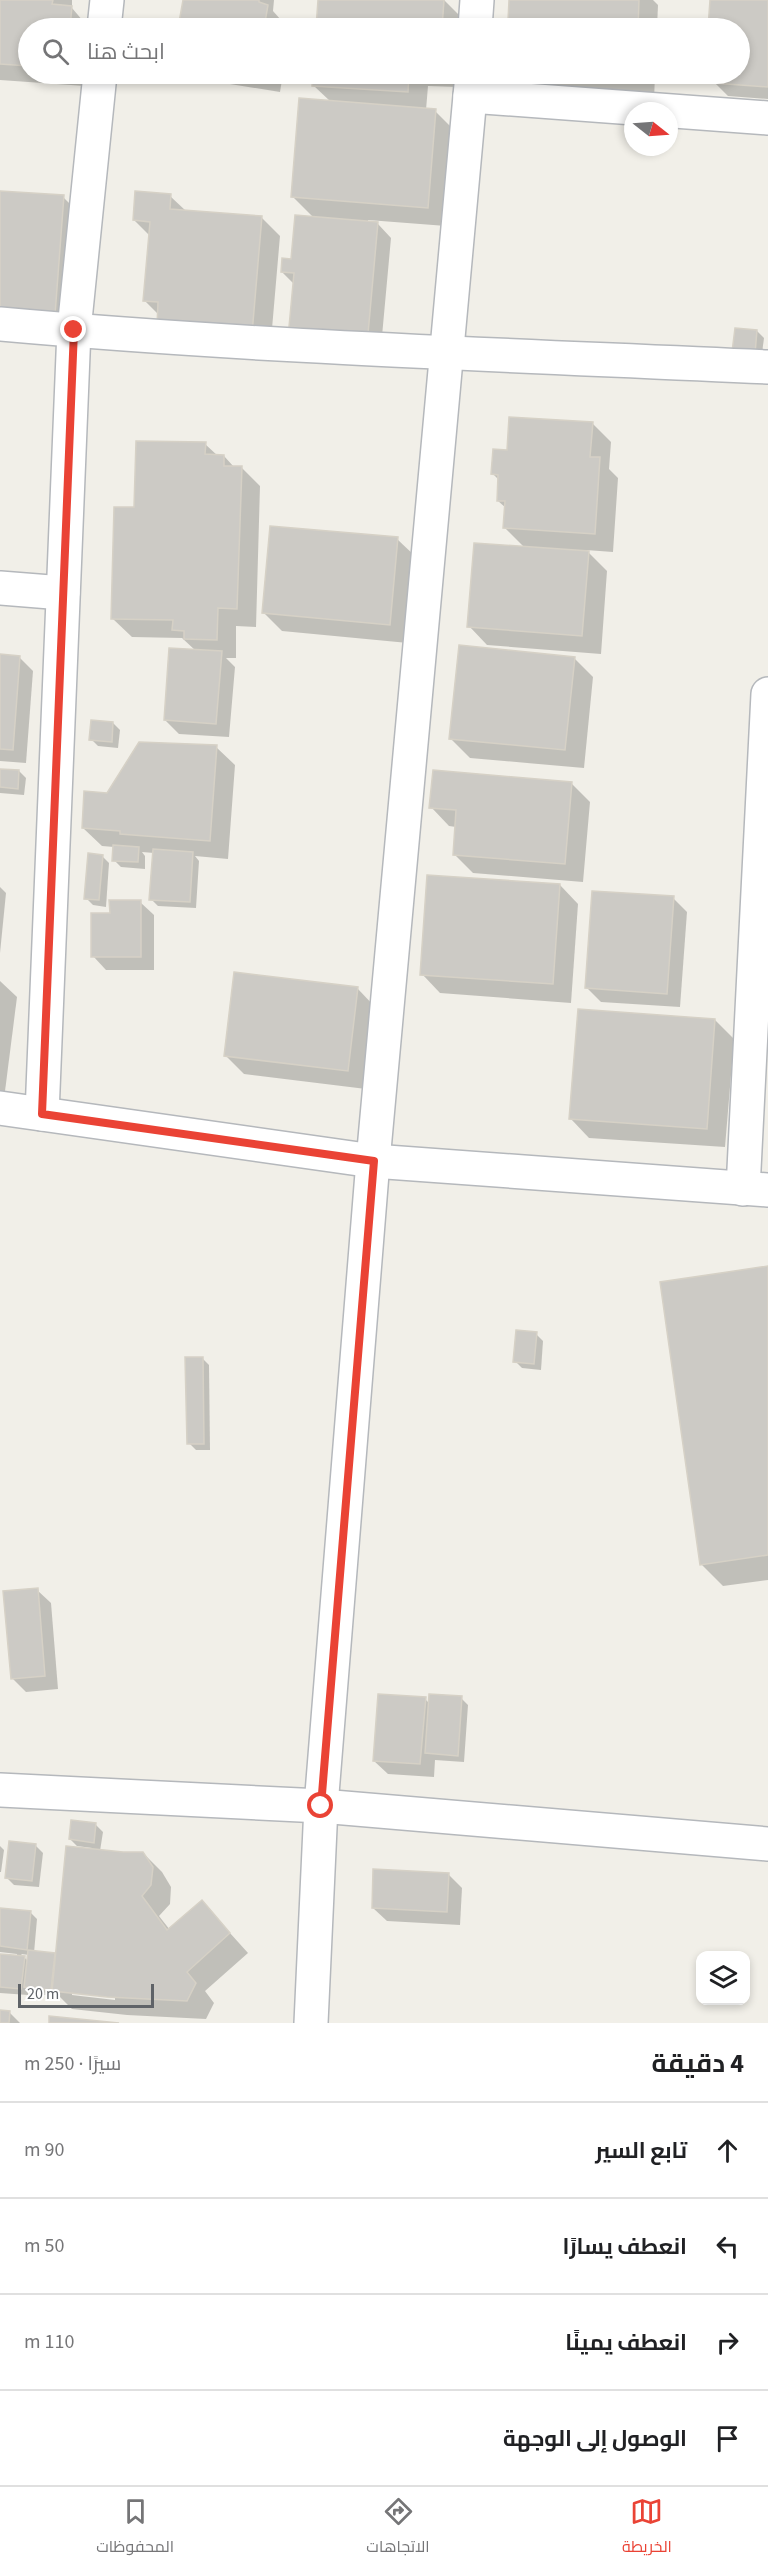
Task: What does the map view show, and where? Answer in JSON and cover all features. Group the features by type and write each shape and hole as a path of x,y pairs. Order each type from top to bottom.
{"street":[{"path":"105,18 107,0"},
{"path":"476,18 477,0"},
{"path":"42,1114 74,330 99,84"},
{"path":"311,2023 321,1806 374,1161 471,85 768,118"},
{"path":"0,324 446,352 768,367"},
{"path":"0,588 63,593"},
{"path":"0,1108 374,1161 755,1189 768,693"},
{"path":"0,1790 321,1806 768,1844"}],"building":[{"path":"0,0 53,0 52,4 72,6 71,18 18,18 18,65 0,64"},
{"path":"183,0 259,0 268,5 266,18 180,18"},
{"path":"318,0 444,0 443,18 317,18"},
{"path":"509,0 639,0 638,18 508,18"},
{"path":"710,0 768,0 768,87 727,84 750,84 750,18 709,18"},
{"path":"312,84 408,84 408,92 312,86"},
{"path":"299,98 436,109 428,208 291,197"},
{"path":"0,191 64,195 55,315 0,311"},
{"path":"135,191 171,194 170,209 262,216 252,334 157,326 158,302 143,301 150,222 133,220"},
{"path":"295,215 378,222 368,334 289,327 294,273 281,272 282,258 291,259"},
{"path":"735,328 757,330 755,354 732,352"},
{"path":"509,417 593,422 590,457 600,457 595,534 503,528 505,501 497,501 498,475 491,474 493,449 507,450"},
{"path":"136,441 206,442 205,454 224,455 224,466 242,466 237,609 218,608 217,640 184,639 184,631 172,630 173,620 111,619 114,507 134,507"},
{"path":"270,526 398,537 390,625 262,613"},
{"path":"474,543 589,551 582,636 467,627"},
{"path":"459,645 575,657 565,750 449,739"},
{"path":"169,648 222,651 216,724 164,720"},
{"path":"0,654 20,656 13,750 0,749"},
{"path":"91,720 113,722 112,742 89,740"},
{"path":"139,742 217,745 210,841 120,834 120,831 82,828 84,791 107,793"},
{"path":"0,769 19,770 18,789 0,787"},
{"path":"433,770 572,782 565,864 453,855 456,810 429,808"},
{"path":"113,845 139,847 138,862 112,861"},
{"path":"153,849 193,852 190,902 149,900"},
{"path":"88,853 103,855 99,900 84,899"},
{"path":"427,875 560,884 553,984 420,975"},
{"path":"592,891 674,896 667,994 585,988"},
{"path":"109,900 141,900 141,957 91,957 91,913 110,913"},
{"path":"234,972 358,987 348,1071 224,1056"},
{"path":"578,1009 715,1019 707,1129 569,1119"},
{"path":"768,1266 768,1555 700,1565 660,1282"},
{"path":"516,1330 537,1332 534,1364 513,1362"},
{"path":"185,1357 203,1357 204,1444 187,1444"},
{"path":"38,1588 45,1676 11,1679 3,1591"},
{"path":"378,1694 426,1697 420,1764 373,1761"},
{"path":"429,1694 462,1696 458,1756 425,1753"},
{"path":"71,1820 96,1823 94,1843 69,1839"},
{"path":"9,1841 36,1844 32,1881 5,1878"},
{"path":"66,1846 143,1852 153,1867 151,1885 142,1896 167,1930 202,1900 230,1933 187,1972 196,1983 187,2001 107,1997 52,1991"},
{"path":"373,1869 449,1873 447,1912 372,1908"},
{"path":"0,1908 31,1911 27,1950 0,1946"},
{"path":"28,1950 55,1953 51,1990 24,1987"},
{"path":"0,1954 25,1956 21,1989 0,1987"},
{"path":"0,2010 10,2011 9,2023 0,2023"},
{"path":"49,2016 119,2023 49,2023"}],"route":[{"path":"74,330 42,1114 374,1161 321,1806"}]}
